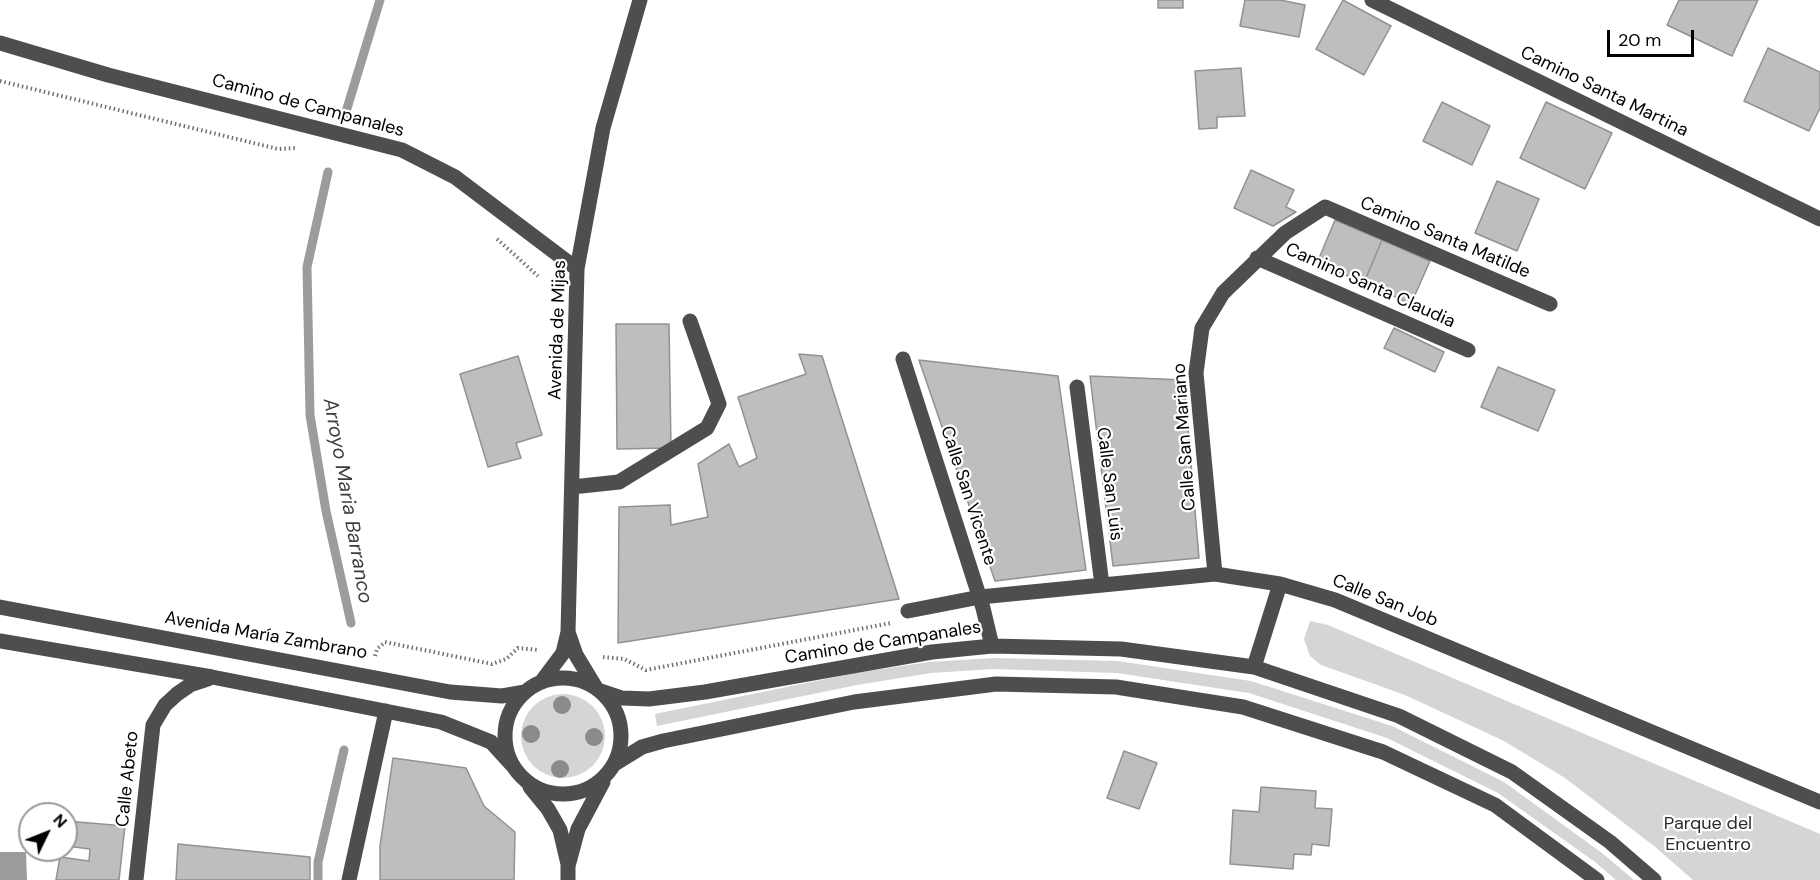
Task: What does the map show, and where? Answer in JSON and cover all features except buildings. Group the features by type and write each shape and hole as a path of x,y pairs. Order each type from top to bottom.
{"street":[{"name":"Avenida de Mijas","path":"542,681 563,653 568,632 577,269 603,128 640,0"},
{"name":"Camino Santa Martina","path":"1372,0 1820,219"},
{"name":"Camino de Campanales","path":"0,43 108,75 402,150 455,177 577,269"},
{"name":"Calle San Mariano","path":"1215,574 1196,373 1202,328 1223,293 1257,258 1285,233 1325,207"},
{"name":"Camino Santa Matilde","path":"1325,207 1550,304"},
{"name":"Camino Santa Claudia","path":"1257,258 1468,350"},
{"path":"572,487 619,482 707,428 719,404 690,321"},
{"name":"Calle San Vicente","path":"903,359 980,597 992,646"},
{"name":"Calle San Luis","path":"1077,387 1102,585"},
{"name":"Calle San Job","path":"908,611 980,597 1215,574 1280,584 1335,600 1820,802"},
{"path":"1254,668 1280,584"},
{"name":"Avenida María Zambrano","path":"0,607 450,692 502,696 525,692"},
{"name":"Avenida de Mijas","path":"568,632 576,655 598,690"},
{"path":"0,641 212,677 386,711 468,731 491,742 548,809 560,830 568,873"},
{"name":"Camino de Campanales","path":"598,690 622,698 649,699 705,692 932,652 992,646 1121,649 1254,668 1399,716 1512,772 1610,842 1654,880"},
{"name":"Calle Abeto","path":"136,880 153,725 165,705 177,694 190,685 212,677"},
{"path":"512,765 506,745 505,727 511,710 525,692 542,681 573,678 598,690 614,706 621,724 622,744 616,763 605,778 578,829 568,873"},
{"path":"616,763 642,747 663,741 854,702 996,684 1116,687 1243,707 1383,752 1495,806 1597,880"},
{"path":"349,880 386,711"},
{"path":"525,780 548,792 574,795 591,788 605,778"}],"path":[{"path":"0,81 278,149 299,148"},
{"path":"489,232 538,276"}],"green space":[{"name":"Parque del Encuentro","path":"1310,621 1328,625 1820,834 1820,880 1693,880 1654,846 1565,778 1504,741 1405,695 1321,665 1310,656 1304,639"},
{"path":"993,658 1118,661 1251,681 1392,726 1504,782 1602,853 1634,880 1616,880 1595,862 1498,793 1387,738 1249,693 1117,673 993,669 931,673 857,685 657,726 655,714 855,673 929,662"},
{"path":"563,694 579,697 593,706 602,720 605,736 602,752 593,766 579,775 563,778 547,775 533,766 524,752 521,736 524,720 533,706 547,697"}],"shaded area":[{"path":"0,852 18,852 18,862 26,862 27,880 0,880"}],"waterway":[{"name":"Arroyo Maria Barranco","path":"345,115 380,0"},
{"name":"Arroyo Maria Barranco","path":"328,172 307,267 310,415 326,511 351,623"},
{"name":"Arroyo Maria Barranco","path":"318,880 318,862 344,750"}]}
